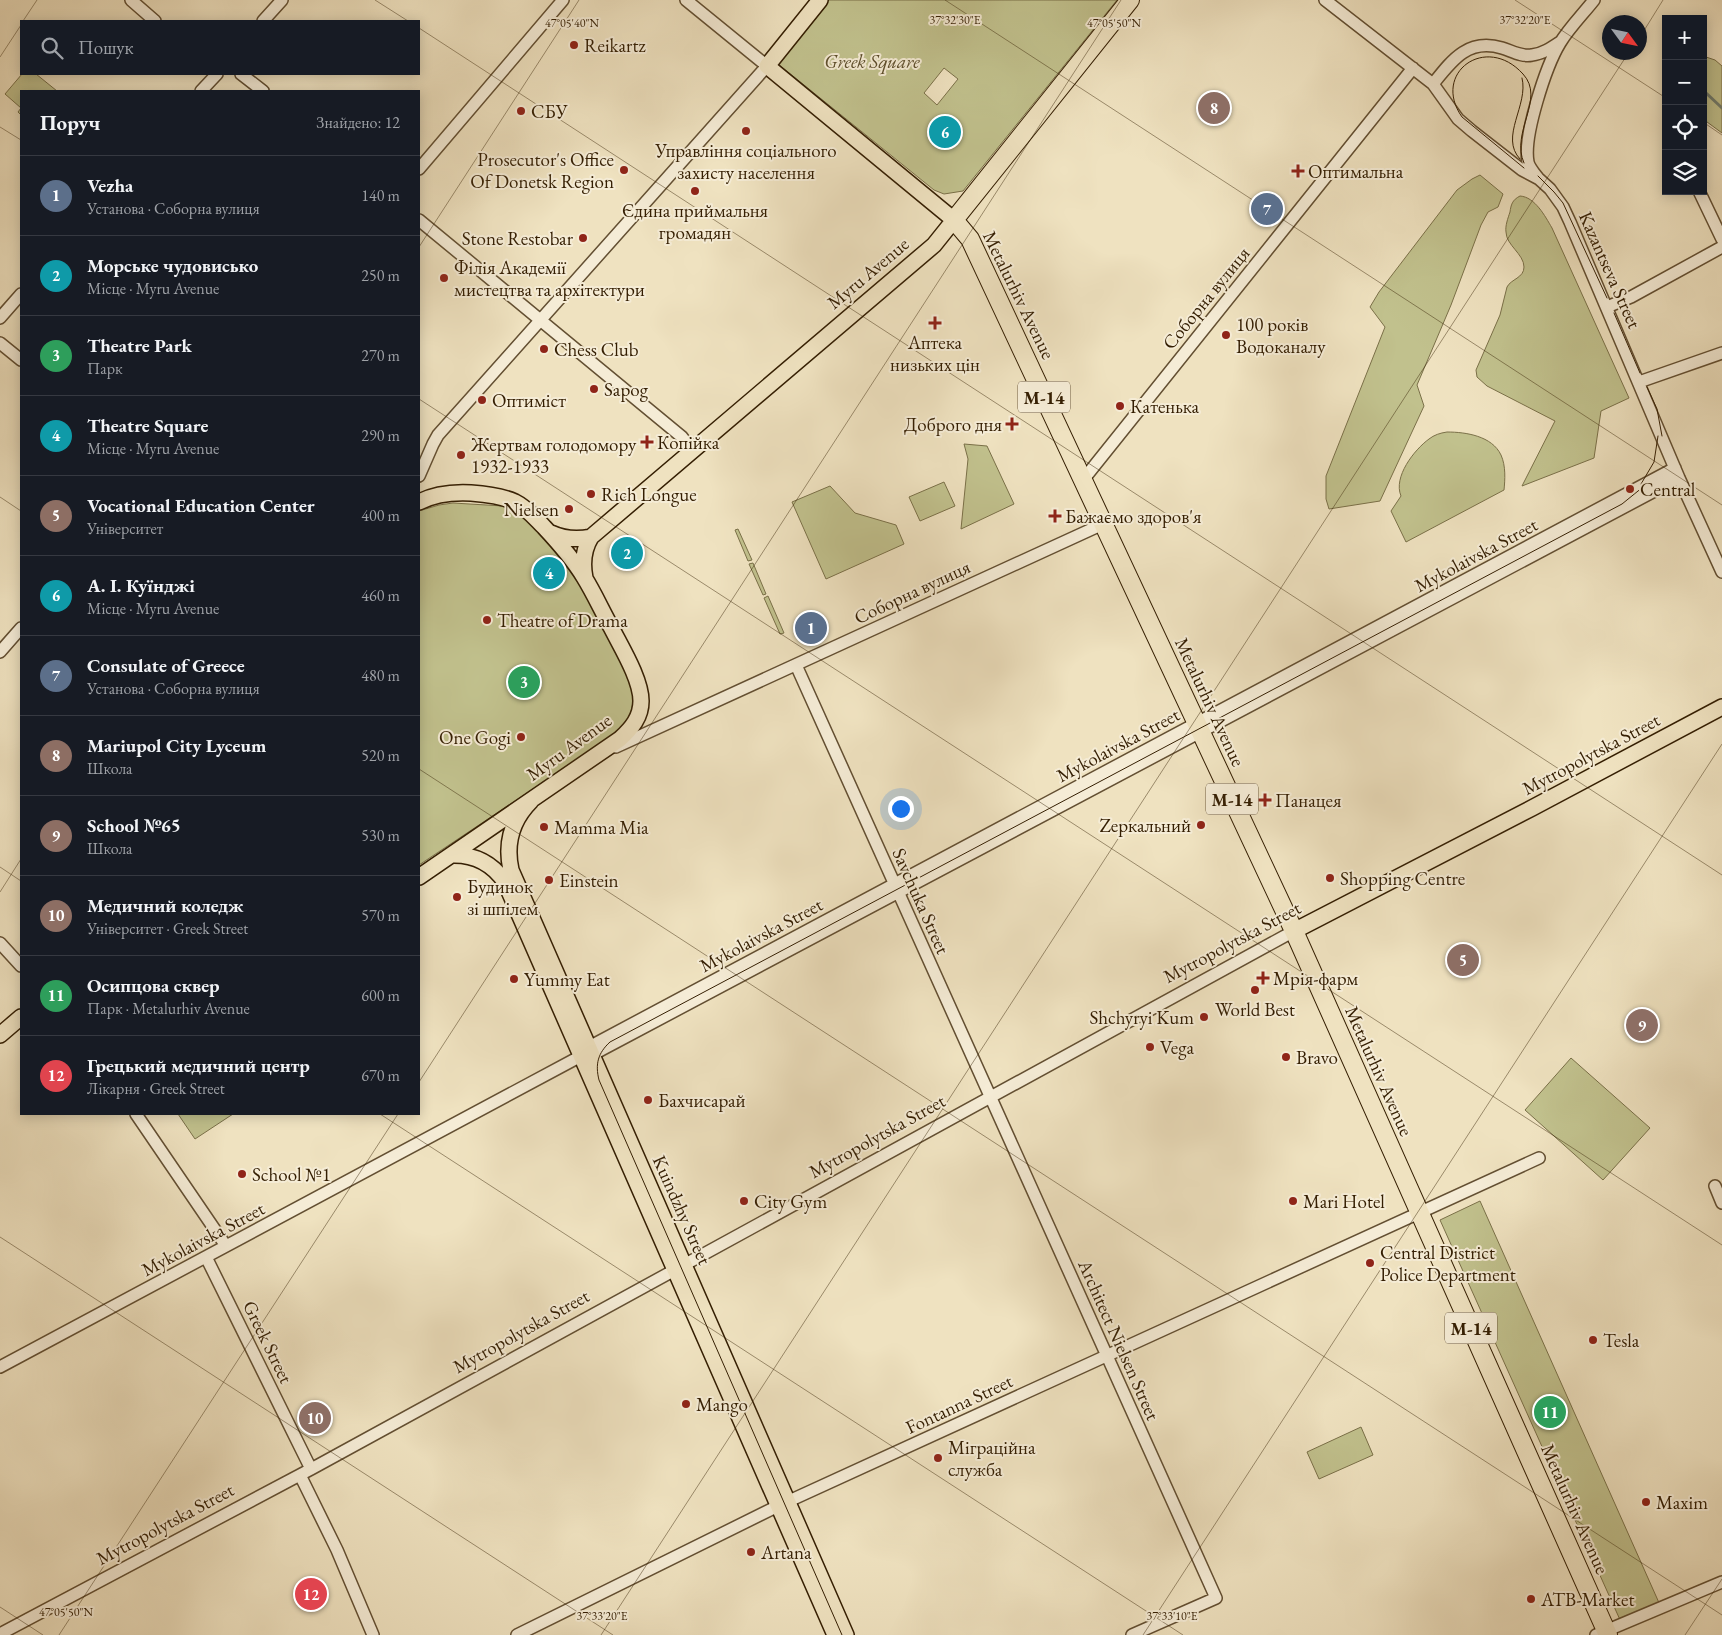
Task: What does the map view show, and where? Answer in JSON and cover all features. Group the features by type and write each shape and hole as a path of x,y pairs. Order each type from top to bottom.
{"highway":[{"name":"Myru Avenue","path":"954,220 1130,0"},
{"name":"Metalurhiv Avenue","path":"954,220 970,239 1294,931 1604,1634"}],"main road":[{"path":"767,66 820,0"},
{"name":"Metalurhiv Avenue","path":"767,66 954,220"},
{"name":"Myru Avenue","path":"585,578 584,551 591,537 934,245 954,220"},
{"name":"Myru Avenue","path":"420,502 436,495 484,494 507,499 525,508 549,533 585,578 628,663 641,698 641,707 635,723 620,739 420,876"},
{"path":"549,533 575,539 591,537"},
{"name":"Mytropolytska Street","path":"1294,931 1722,708"},
{"name":"Kuindzhy Street","path":"531,801 519,815 511,831 508,848 514,877 679,1267 783,1504 846,1635"},
{"name":"Kuindzhy Street","path":"451,855 469,856 483,861 495,870 505,882 587,1052"},
{"path":"0,1035 20,1018"},
{"name":"Kuindzhy Street","path":"783,1504 835,1635"}],"street":[{"path":"131,0 154,20"},
{"path":"264,20 282,0"},
{"path":"420,169 562,0"},
{"name":"Metalurhiv Avenue","path":"686,0 767,66"},
{"name":"Kazantseva Street","path":"1326,0 1433,84 1458,119 1496,151 1525,166 1550,189 1563,207 1677,473 1722,572"},
{"path":"1525,166 1533,119 1554,53 1561,41 1594,0"},
{"path":"1433,84 1452,61 1471,48 1493,46 1530,56 1541,53 1561,41"},
{"path":"1530,56 1540,64 1547,76"},
{"path":"420,474 432,444 438,435 767,66"},
{"name":"Соборна вулиця","path":"1083,480 1413,68"},
{"path":"202,90 214,75"},
{"path":"243,75 262,90"},
{"path":"1701,195 1722,239"},
{"path":"420,221 682,437 692,450"},
{"path":"1607,307 1631,297 1722,247"},
{"path":"0,318 20,295"},
{"path":"0,343 20,359"},
{"path":"1639,382 1722,353"},
{"name":"Mykolaivska Street","path":"0,1367 587,1052 1677,473"},
{"name":"Соборна вулиця","path":"599,755 1103,524"},
{"path":"0,652 20,629"},
{"name":"Savchuka Street","path":"796,665 990,1097"},
{"name":"Mytropolytska Street","path":"0,1634 311,1470 1294,931"},
{"path":"0,943 20,965"},
{"name":"Architect Nielsen Street","path":"990,1097 1216,1598 1132,1635"},
{"path":"137,1115 226,1246"},
{"name":"Fontanna Street","path":"517,1635 783,1504 1539,1158"},
{"path":"1714,1186 1722,1203"},
{"name":"Greek Street","path":"206,1257 311,1470"},
{"path":"300,1475 337,1550 373,1635"},
{"path":"1604,1634 1722,1582"}],"green space":[{"name":"Greek Square","path":"829,0 1117,0 963,191 944,194 934,190 778,64","holes":["944,68 958,79 937,105 924,93"]},
{"path":"1707,57 1715,60 1722,66 1722,133 1707,122"},
{"path":"21,75 37,75 56,90 20,90 20,107 5,94"},
{"path":"1480,175 1503,194 1498,207 1488,212 1481,225 1451,305 1417,385 1424,406 1380,501 1329,509 1326,499 1326,476 1385,327 1370,307 1379,292 1457,190"},
{"path":"1520,196 1535,203 1552,228 1629,398 1601,411 1594,458 1522,486 1555,421 1487,386 1477,377 1476,370 1500,315 1507,287 1523,271 1523,262 1509,241 1506,230 1511,205"},
{"path":"1447,432 1478,436 1491,443 1497,449 1504,464 1504,490 1406,542 1391,511 1401,496 1399,489 1402,473 1411,457 1423,444 1435,435"},
{"path":"964,444 987,446 1014,504 961,529 968,459"},
{"path":"944,482 955,506 920,521 909,497"},
{"path":"830,486 855,513 896,525 904,544 826,579 792,502"},
{"path":"453,503 503,506 519,512 557,551 581,583 628,676 632,688 633,701 631,713 617,733 420,864 420,511"},
{"path":"738,529 752,560 748,561 735,530"},
{"path":"753,563 766,594 763,595 749,564"},
{"path":"768,596 784,633 780,634 764,598"},
{"path":"1571,1058 1650,1128 1603,1180 1525,1110"},
{"path":"179,1115 231,1115 195,1139"},
{"path":"1480,1201 1660,1605 1621,1622 1440,1220"},
{"path":"1361,1427 1373,1455 1319,1479 1307,1452"}],"waterway":[{"path":"1707,94 1722,108"}],"tram line":[{"path":"1524,163 1521,140 1530,105 1531,94 1529,84 1523,74 1508,62 1494,57 1479,58 1467,64 1458,73 1453,86 1454,101 1462,117 1524,168"},
{"path":"1520,159 1514,150 1512,141 1522,99 1522,78"},
{"path":"1538,176 1563,203 1607,298"},
{"path":"1614,313 1640,373"},
{"path":"1647,387 1657,409 1662,436"},
{"path":"1641,484 1654,462 1658,436"},
{"path":"842,1635 599,1080 598,1059 603,1050 610,1042 1622,504 1643,487"}],"place":[{"name":"Reikartz","path":"574,45"},
{"name":"Mariupol City Lyceum","path":"1214,108"},
{"name":"СБУ","path":"521,111"},
{"name":"Управління соціального захисту населення","path":"746,131"},
{"name":"А. І. Куїнджі","path":"945,132"},
{"name":"Prosecutor's Office Of Donetsk Region","path":"624,170"},
{"name":"Оптимальна","path":"1298,171"},
{"name":"Єдина приймальня громадян","path":"695,191"},
{"name":"Consulate of Greece","path":"1267,209"},
{"name":"Stone Restobar","path":"583,238"},
{"name":"Філія Академії мистецтва та архітектури","path":"444,278"},
{"name":"Аптека низьких цін","path":"935,323"},
{"name":"100 років Водоканалу","path":"1226,335"},
{"name":"Chess Club","path":"544,349"},
{"name":"Sapog","path":"594,389"},
{"name":"Оптиміст","path":"482,400"},
{"name":"Катенька","path":"1120,406"},
{"name":"Доброго дня","path":"1012,424"},
{"name":"Копійка","path":"647,442"},
{"name":"Жертвам голодомору 1932-1933","path":"461,455"},
{"name":"Central","path":"1630,489"},
{"name":"Rich Longue","path":"591,494"},
{"name":"Nielsen","path":"569,509"},
{"name":"Бажаємо здоров'я","path":"1055,516"},
{"name":"Морське чудовисько","path":"627,553"},
{"name":"Theatre Square","path":"549,573"},
{"name":"Theatre of Drama","path":"487,620"},
{"name":"Vezha","path":"811,628"},
{"name":"Theatre Park","path":"524,682"},
{"name":"One Gogi","path":"521,737"},
{"name":"Панацея","path":"1265,800"},
{"name":"Zеркальний","path":"1201,825"},
{"name":"Mamma Mia","path":"544,827"},
{"name":"Shopping Centre","path":"1330,878"},
{"name":"Einstein","path":"549,880"},
{"name":"Будинок зі шпілем","path":"457,897"},
{"name":"Vocational Education Center","path":"1463,960"},
{"name":"Мрія-фарм","path":"1263,978"},
{"name":"Yummy Eat","path":"514,979"},
{"name":"World Best","path":"1255,990"},
{"name":"Shchyryi Kum","path":"1204,1017"},
{"name":"School №65","path":"1642,1025"},
{"name":"Vega","path":"1150,1047"},
{"name":"Bravo","path":"1286,1057"},
{"name":"Бахчисарай","path":"648,1100"},
{"name":"School №1","path":"242,1174"},
{"name":"City Gym","path":"744,1201"},
{"name":"Mari Hotel","path":"1293,1201"},
{"name":"Central District Police Department","path":"1370,1263"},
{"name":"Tesla","path":"1593,1340"},
{"name":"Mango","path":"686,1404"},
{"name":"Осипцова сквер","path":"1550,1412"},
{"name":"Медичний коледж","path":"315,1418"},
{"name":"Міграційна служба","path":"938,1458"},
{"name":"Maxim","path":"1646,1502"},
{"name":"Artana","path":"751,1552"},
{"name":"Грецький медичний центр","path":"311,1594"},
{"name":"ATB-Market","path":"1531,1599"}]}
